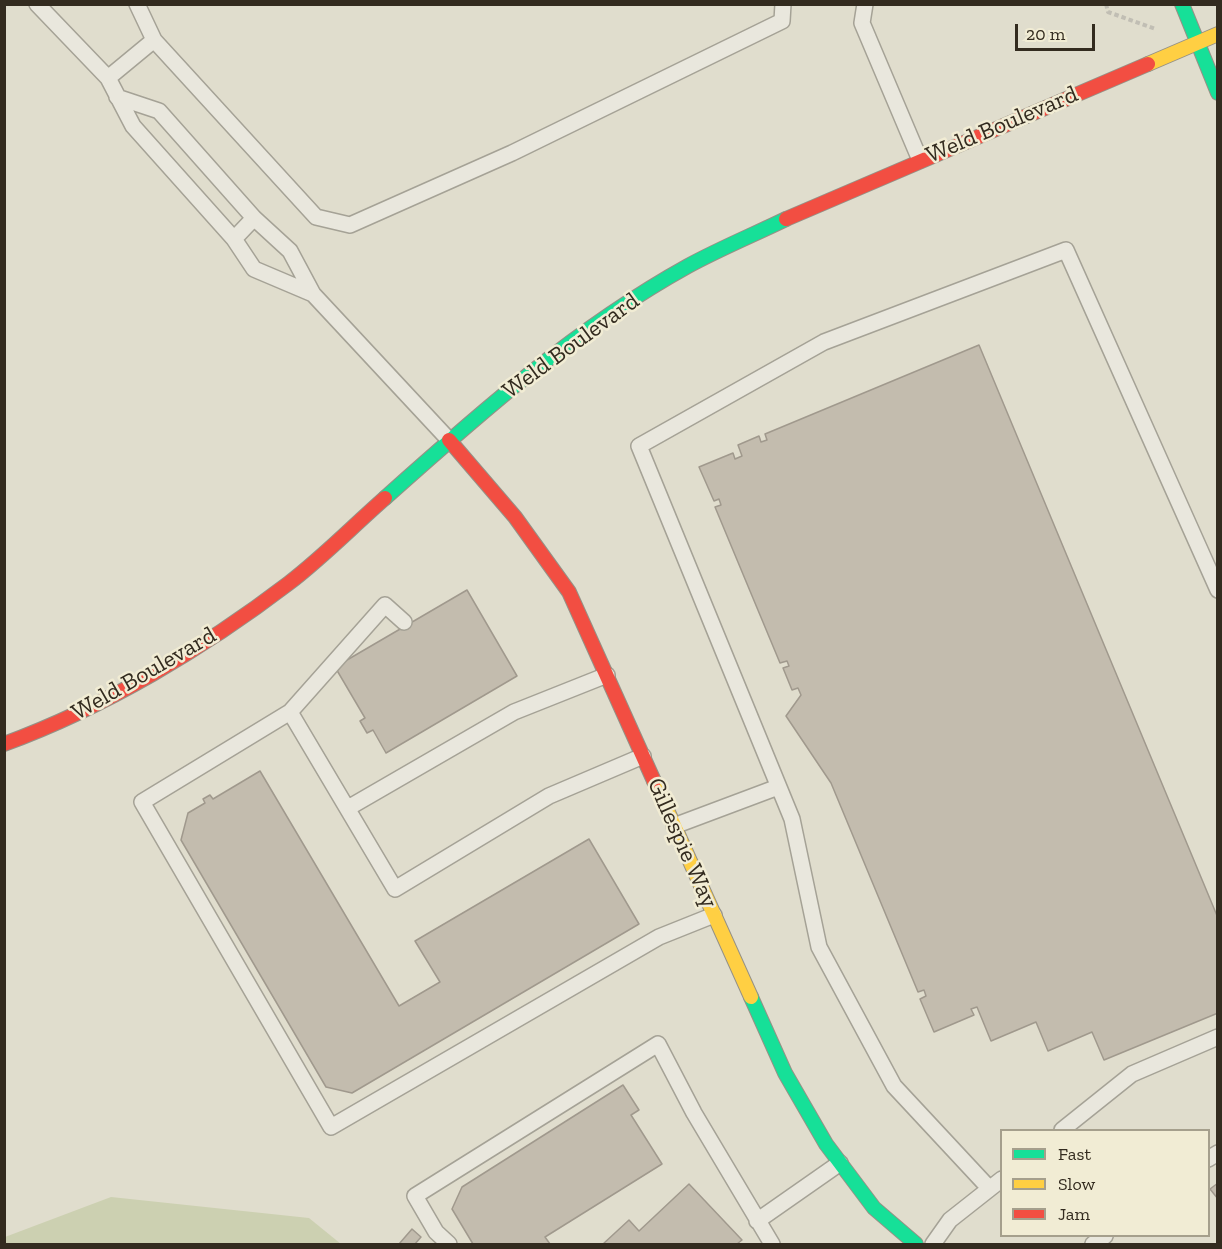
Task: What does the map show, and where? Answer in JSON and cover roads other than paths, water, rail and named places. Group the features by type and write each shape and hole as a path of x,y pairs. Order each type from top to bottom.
{"main road":[{"path":"1182,4 1196,44 1218,93"},
{"name":"Weld Boulevard","path":"4,744 45,729 179,660 290,582 448,440 540,363 644,292 688,266 742,239 921,160 1218,34"},
{"name":"Gillespie Way","path":"448,440 515,517 559,577 576,605 785,1073 826,1144 840,1163 874,1208 911,1243"}],"lane":[{"path":"37,4 108,78 132,126 234,239 254,268 313,294"},
{"path":"137,4 153,40 316,217 350,225 512,153 782,21 783,4"},
{"path":"865,4 862,23 921,160"},
{"path":"108,78 153,40"},
{"path":"117,97 159,111 254,218 291,251 313,294 448,440"},
{"path":"234,239 254,218"},
{"path":"933,1245 950,1220 995,1183 894,1086 819,947 792,819 639,446 824,342 1066,250 1218,590"},
{"path":"404,622 385,605 290,712 142,802 331,1127 659,937 714,915"},
{"path":"348,808 514,712 607,675"},
{"path":"290,712 395,889 549,796 643,756"},
{"path":"674,826 778,787"},
{"path":"1064,1129 1132,1074 1218,1037"},
{"path":"449,1245 436,1232 415,1196 658,1044 693,1113 772,1245"},
{"path":"757,1221 840,1163"}]}
